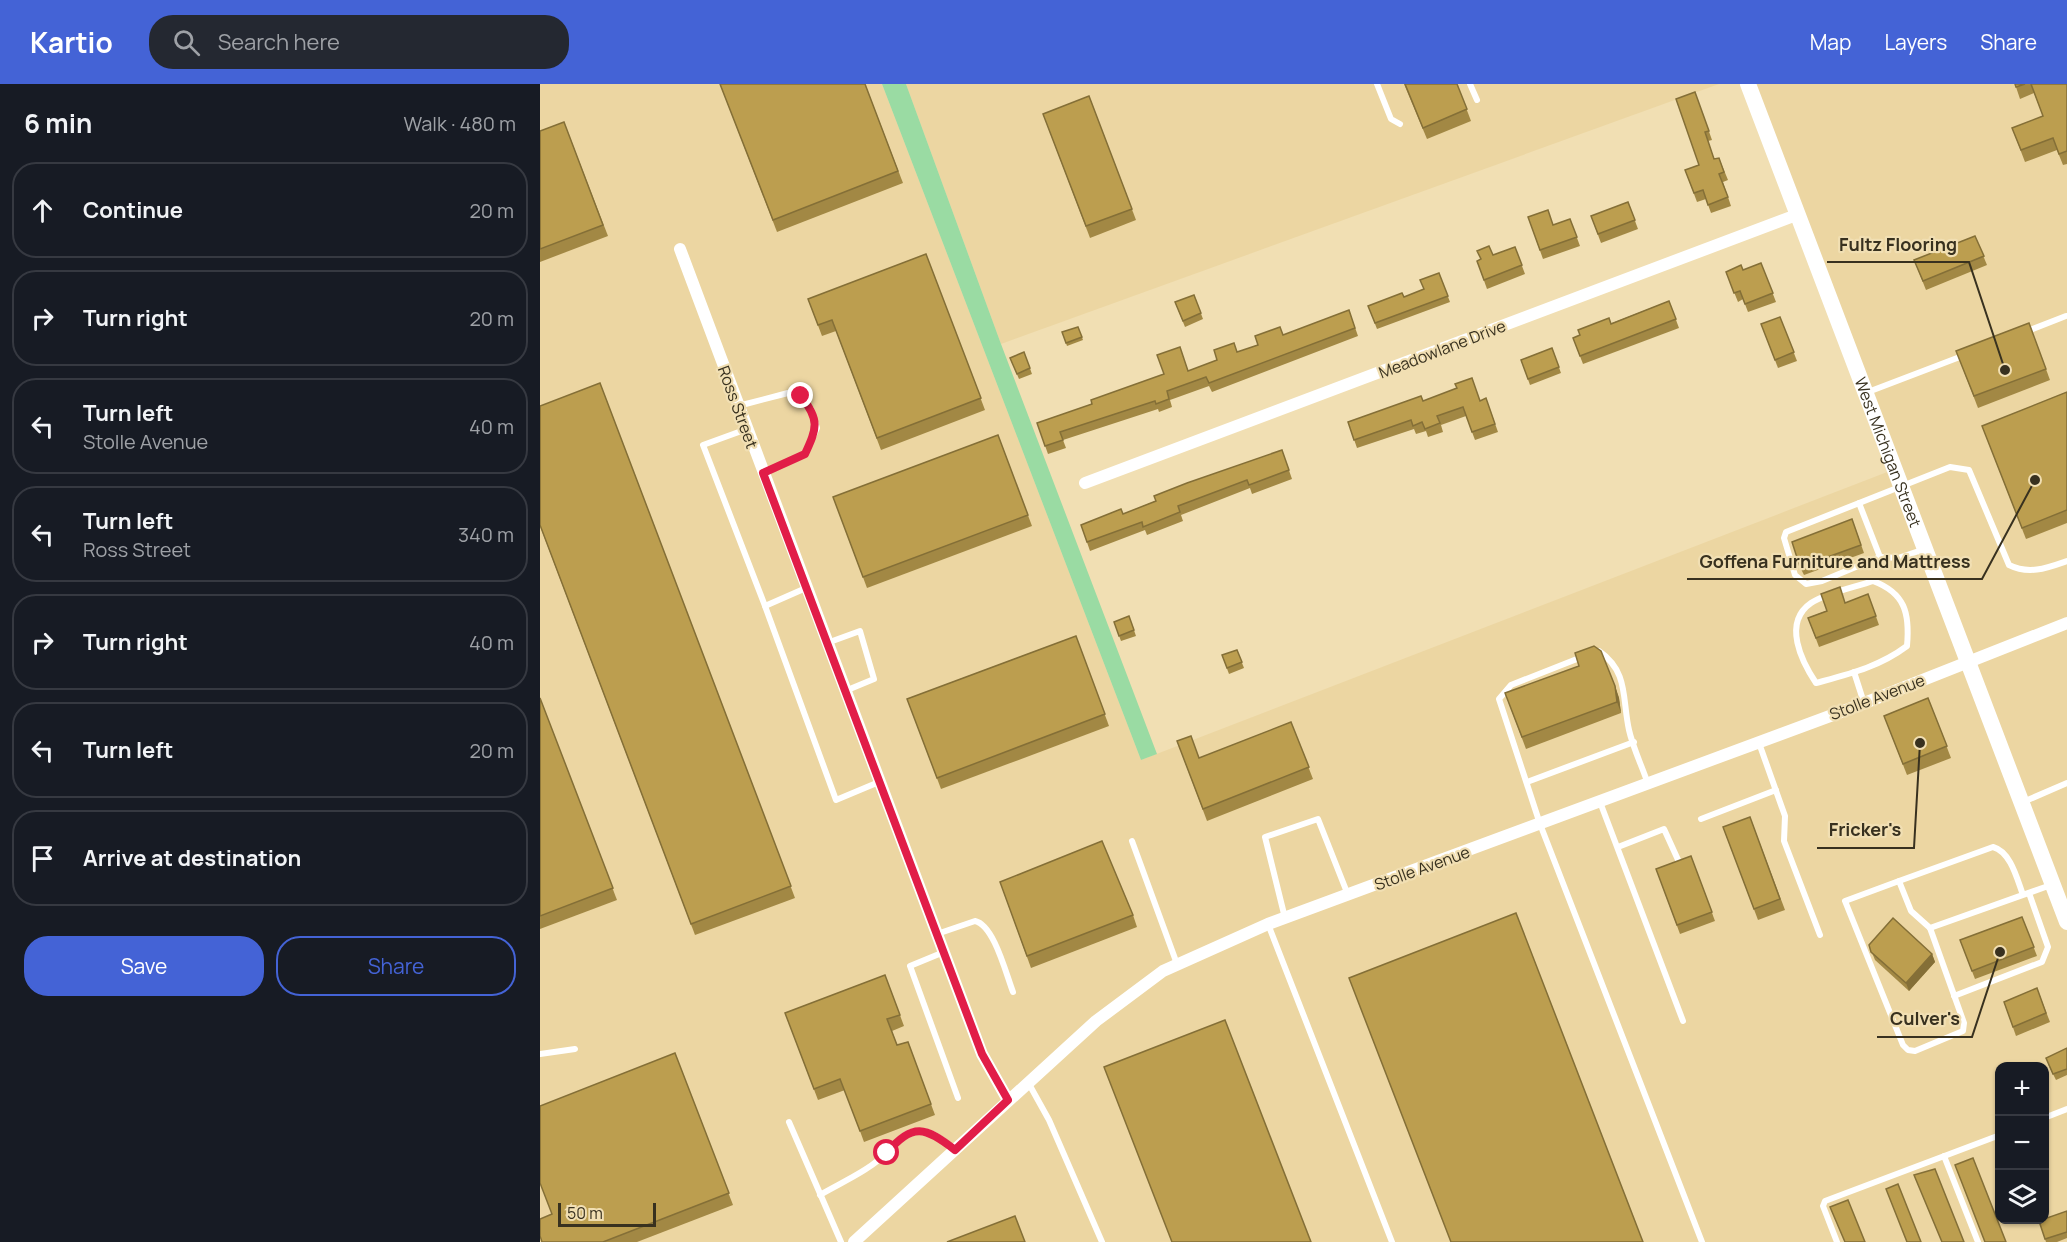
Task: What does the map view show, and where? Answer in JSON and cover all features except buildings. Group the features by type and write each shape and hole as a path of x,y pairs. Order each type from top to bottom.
{"main road":[{"name":"West Michigan Street","path":"1748,84 1970,661 2067,922"}],"street":[{"name":"Meadowlane Drive","path":"1085,483 1799,214"},
{"name":"Ross Street","path":"680,249 982,1054 1008,1100"},
{"name":"Stolle Avenue","path":"854,1242 1096,1021 1163,970 1268,924 1864,703 2067,623"}],"lane":[{"path":"1377,84 1391,119 1400,124"},
{"path":"1470,84 1477,100"},
{"path":"2022,333 2066,316"},
{"path":"1867,392 1977,350"},
{"path":"738,406 788,393 801,396 811,409 817,428 805,454 763,473"},
{"path":"747,429 703,445 836,800 879,782"},
{"path":"1926,549 1898,558 1880,556 1822,581 1806,584 1795,575 1787,557 1784,538 1786,532 1950,467 1969,470 2009,565 2020,571 2041,570 2067,561"},
{"path":"1859,503 1880,556"},
{"path":"1874,581 1891,588 1900,599 1909,623 1907,646 1888,660 1854,672 1816,683 1804,664 1796,640 1798,620 1811,604 1874,581"},
{"path":"765,606 806,588"},
{"path":"827,643 860,631 874,679 845,691"},
{"path":"1648,784 1629,729 1628,703 1613,661 1599,651 1511,685 1499,699 1540,824 1702,1242"},
{"path":"1854,672 1864,703"},
{"path":"1527,782 1634,742"},
{"path":"1758,742 1785,816 1784,841 1820,935"},
{"path":"2022,802 2067,783"},
{"path":"1701,819 1776,790"},
{"path":"1600,802 1683,1021"},
{"path":"1286,918 1265,837 1318,819 1348,895"},
{"path":"1618,847 1664,830 1679,862"},
{"path":"1132,841 1177,964"},
{"path":"1899,880 1911,911 1930,928 1954,996 1964,1023 1963,1031 1915,1051 1908,1050 1903,1045 1845,901 1899,880 1993,847 2000,849 2007,857 2026,894 2048,947 2042,962 1954,996"},
{"path":"1930,928 2052,885"},
{"path":"937,934 975,921 981,922 989,930 1013,992"},
{"path":"1268,924 1392,1242"},
{"path":"944,952 910,966 958,1098"},
{"path":"540,1054 575,1048"},
{"path":"1028,1083 1049,1120 1102,1242"},
{"path":"2049,1116 2067,1109"},
{"path":"789,1122 841,1242"},
{"path":"820,1195 887,1153 905,1134 915,1131 935,1134 955,1150"},
{"path":"1837,1242 1823,1206 1825,1201 1995,1137"},
{"path":"1944,1156 1978,1242"}],"shaded area":[{"path":"540,84 882,84 1141,760 1895,469 1748,84 2067,84 2067,1242 540,1242"},
{"path":"906,84 1719,84 1001,344"}],"green space":[{"path":"882,84 906,84 1001,344 1157,754 1141,760"}],"place":[{"name":"Fultz Flooring","path":"2005,370"},
{"name":"Goffena Furniture and Mattress","path":"2035,480"},
{"name":"Fricker's","path":"1920,743"},
{"name":"Culver's","path":"2000,952"}],"route":[{"path":"801,396 811,409 817,428 805,454 763,473 982,1054 1008,1100 955,1150 935,1134 915,1131 905,1134 887,1153"}]}
